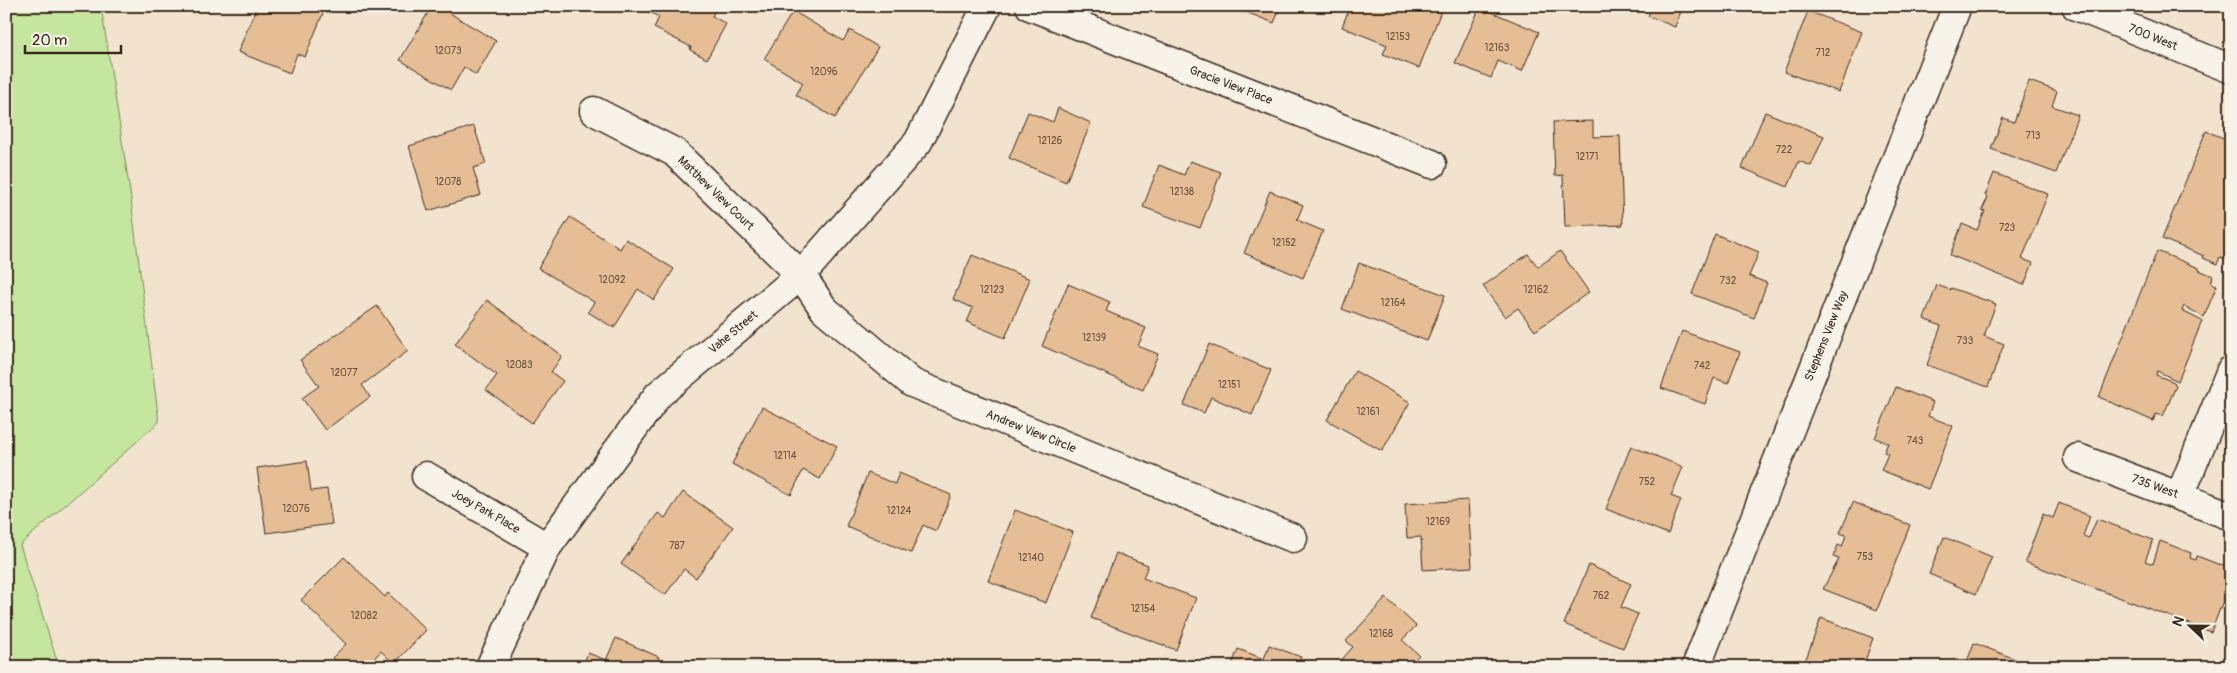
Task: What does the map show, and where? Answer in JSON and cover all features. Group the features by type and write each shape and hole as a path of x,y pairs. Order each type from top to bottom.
{"street":[{"name":"Vahe Street","path":"490,667 546,547 658,395 801,276 918,142 987,6"},
{"name":"Gracie View Place","path":"1030,6 1432,164"},
{"name":"Stephens View Way","path":"1696,667 1957,6"},
{"name":"700 West","path":"2076,6 2231,69"},
{"name":"Matthew View Court","path":"594,111 674,152 801,276"},
{"name":"Andrew View Circle","path":"801,276 824,309 912,383 1293,538"},
{"path":"2180,496 2231,370"},
{"name":"735 West","path":"2078,458 2231,516"},
{"name":"Joey Park Place","path":"426,476 546,547"}],"green space":[{"path":"6,6 101,6 130,192 159,422 20,545 59,667 6,667"}],"building":[{"path":"257,6 326,6 305,57 297,54 290,73 238,52"},
{"path":"432,6 438,6 496,41 476,75 464,67 451,90 400,60"},
{"path":"638,6 717,6 712,16 726,24 707,59 690,50 691,47 654,28 659,17"},
{"path":"1230,6 1281,6 1274,23"},
{"path":"1350,6 1443,6 1419,68 1383,54 1387,45 1342,27"},
{"path":"1652,6 1683,6 1675,27 1648,16"},
{"path":"1480,7 1539,32 1522,71 1498,61 1491,78 1455,63"},
{"path":"793,11 843,41 850,30 878,47 835,118 796,95 803,83 764,59"},
{"path":"1808,11 1862,32 1839,92 1784,72"},
{"path":"2029,81 2057,91 2052,106 2078,115 2056,173 1991,149 2003,118 2014,122"},
{"path":"1058,108 1091,123 1066,182 1009,158 1028,112 1053,122"},
{"path":"1765,112 1824,136 1811,166 1799,161 1788,187 1742,168"},
{"path":"1593,121 1593,137 1620,136 1623,225 1565,227 1563,175 1555,176 1553,122"},
{"path":"474,126 486,164 473,168 481,195 428,211 409,146"},
{"path":"2206,131 2231,141 2231,248 2226,259 2220,257 2217,264 2203,258 2204,256 2162,239"},
{"path":"1190,161 1221,172 1200,228 1143,207 1159,165 1184,175"},
{"path":"1994,173 2048,194 2022,259 2033,263 2024,285 1950,255 1962,224 1977,230 1985,211 1982,210 1988,197 1985,196"},
{"path":"1270,191 1303,205 1297,220 1323,231 1303,278 1244,253"},
{"path":"570,217 620,249 626,239 674,269 654,300 638,289 614,328 588,312 594,302 538,268"},
{"path":"1715,234 1759,252 1749,276 1767,283 1754,318 1692,294"},
{"path":"1560,251 1589,292 1535,331 1518,308 1505,317 1483,286 1528,254 1538,267"},
{"path":"2157,251 2199,268 2199,270 2213,276 2211,283 2217,285 2204,317 2184,306 2182,311 2202,321 2178,381 2157,371 2156,375 2174,382 2176,386 2163,416 2156,414 2153,421 2099,397"},
{"path":"972,255 1030,279 1005,338 967,322 973,308 953,299"},
{"path":"1359,263 1445,295 1427,341 1342,309"},
{"path":"1068,284 1110,302 1106,311 1146,328 1138,346 1158,354 1143,390 1042,346"},
{"path":"1937,285 1996,304 1984,336 2004,344 1988,387 1927,365 1941,326 1924,319"},
{"path":"487,300 562,356 551,372 563,381 532,423 486,390 497,375 455,344"},
{"path":"377,306 408,351 362,385 370,397 325,430 302,398 319,386 300,360"},
{"path":"1682,331 1740,352 1728,383 1714,378 1705,404 1661,388"},
{"path":"1209,344 1271,370 1252,415 1211,397 1204,413 1184,405"},
{"path":"1355,371 1410,402 1382,451 1327,420"},
{"path":"1896,387 1933,402 1928,416 1953,426 1928,489 1881,470 1888,454 1884,452 1888,443 1875,438"},
{"path":"762,407 837,446 820,479 803,470 791,495 732,464"},
{"path":"1631,446 1683,467 1671,496 1681,500 1668,534 1606,509"},
{"path":"307,461 311,491 327,489 332,524 266,533 257,468"},
{"path":"868,473 895,484 899,473 951,495 936,531 923,525 911,553 846,526"},
{"path":"683,492 733,527 696,578 684,569 665,595 621,564 658,513 665,518"},
{"path":"1468,500 1472,567 1423,570 1421,537 1407,538 1405,504"},
{"path":"1853,502 1910,525 1877,610 1823,589 1839,559 1833,557 1838,545 1842,547 1846,535 1840,533"},
{"path":"2059,503 2090,516 2083,536 2089,538 2097,519 2153,540 2145,561 2153,564 2160,541 2191,553 2190,558 2196,560 2197,556 2228,568 2226,574 2231,576 2231,580 2211,632 2025,562 2043,514 2053,518"},
{"path":"1015,510 1073,532 1046,603 988,581"},
{"path":"1944,537 1992,557 1976,594 1929,574"},
{"path":"1116,553 1148,565 1143,578 1196,598 1176,650 1091,618"},
{"path":"344,557 385,597 388,593 426,630 394,664 381,651 366,667 342,667 332,658 346,644 301,600"},
{"path":"1589,565 1631,584 1621,607 1638,614 1623,648 1564,624"},
{"path":"1386,598 1416,626 1402,640 1419,655 1408,667 1335,667 1353,647 1346,641"},
{"path":"1821,618 1873,638 1863,667 1803,667"},
{"path":"616,638 659,657 655,667 582,667 588,653 606,660"},
{"path":"1974,643 2036,667 1965,667"},
{"path":"1269,645 1301,657 1297,667 1231,667 1238,649 1264,659"}]}
